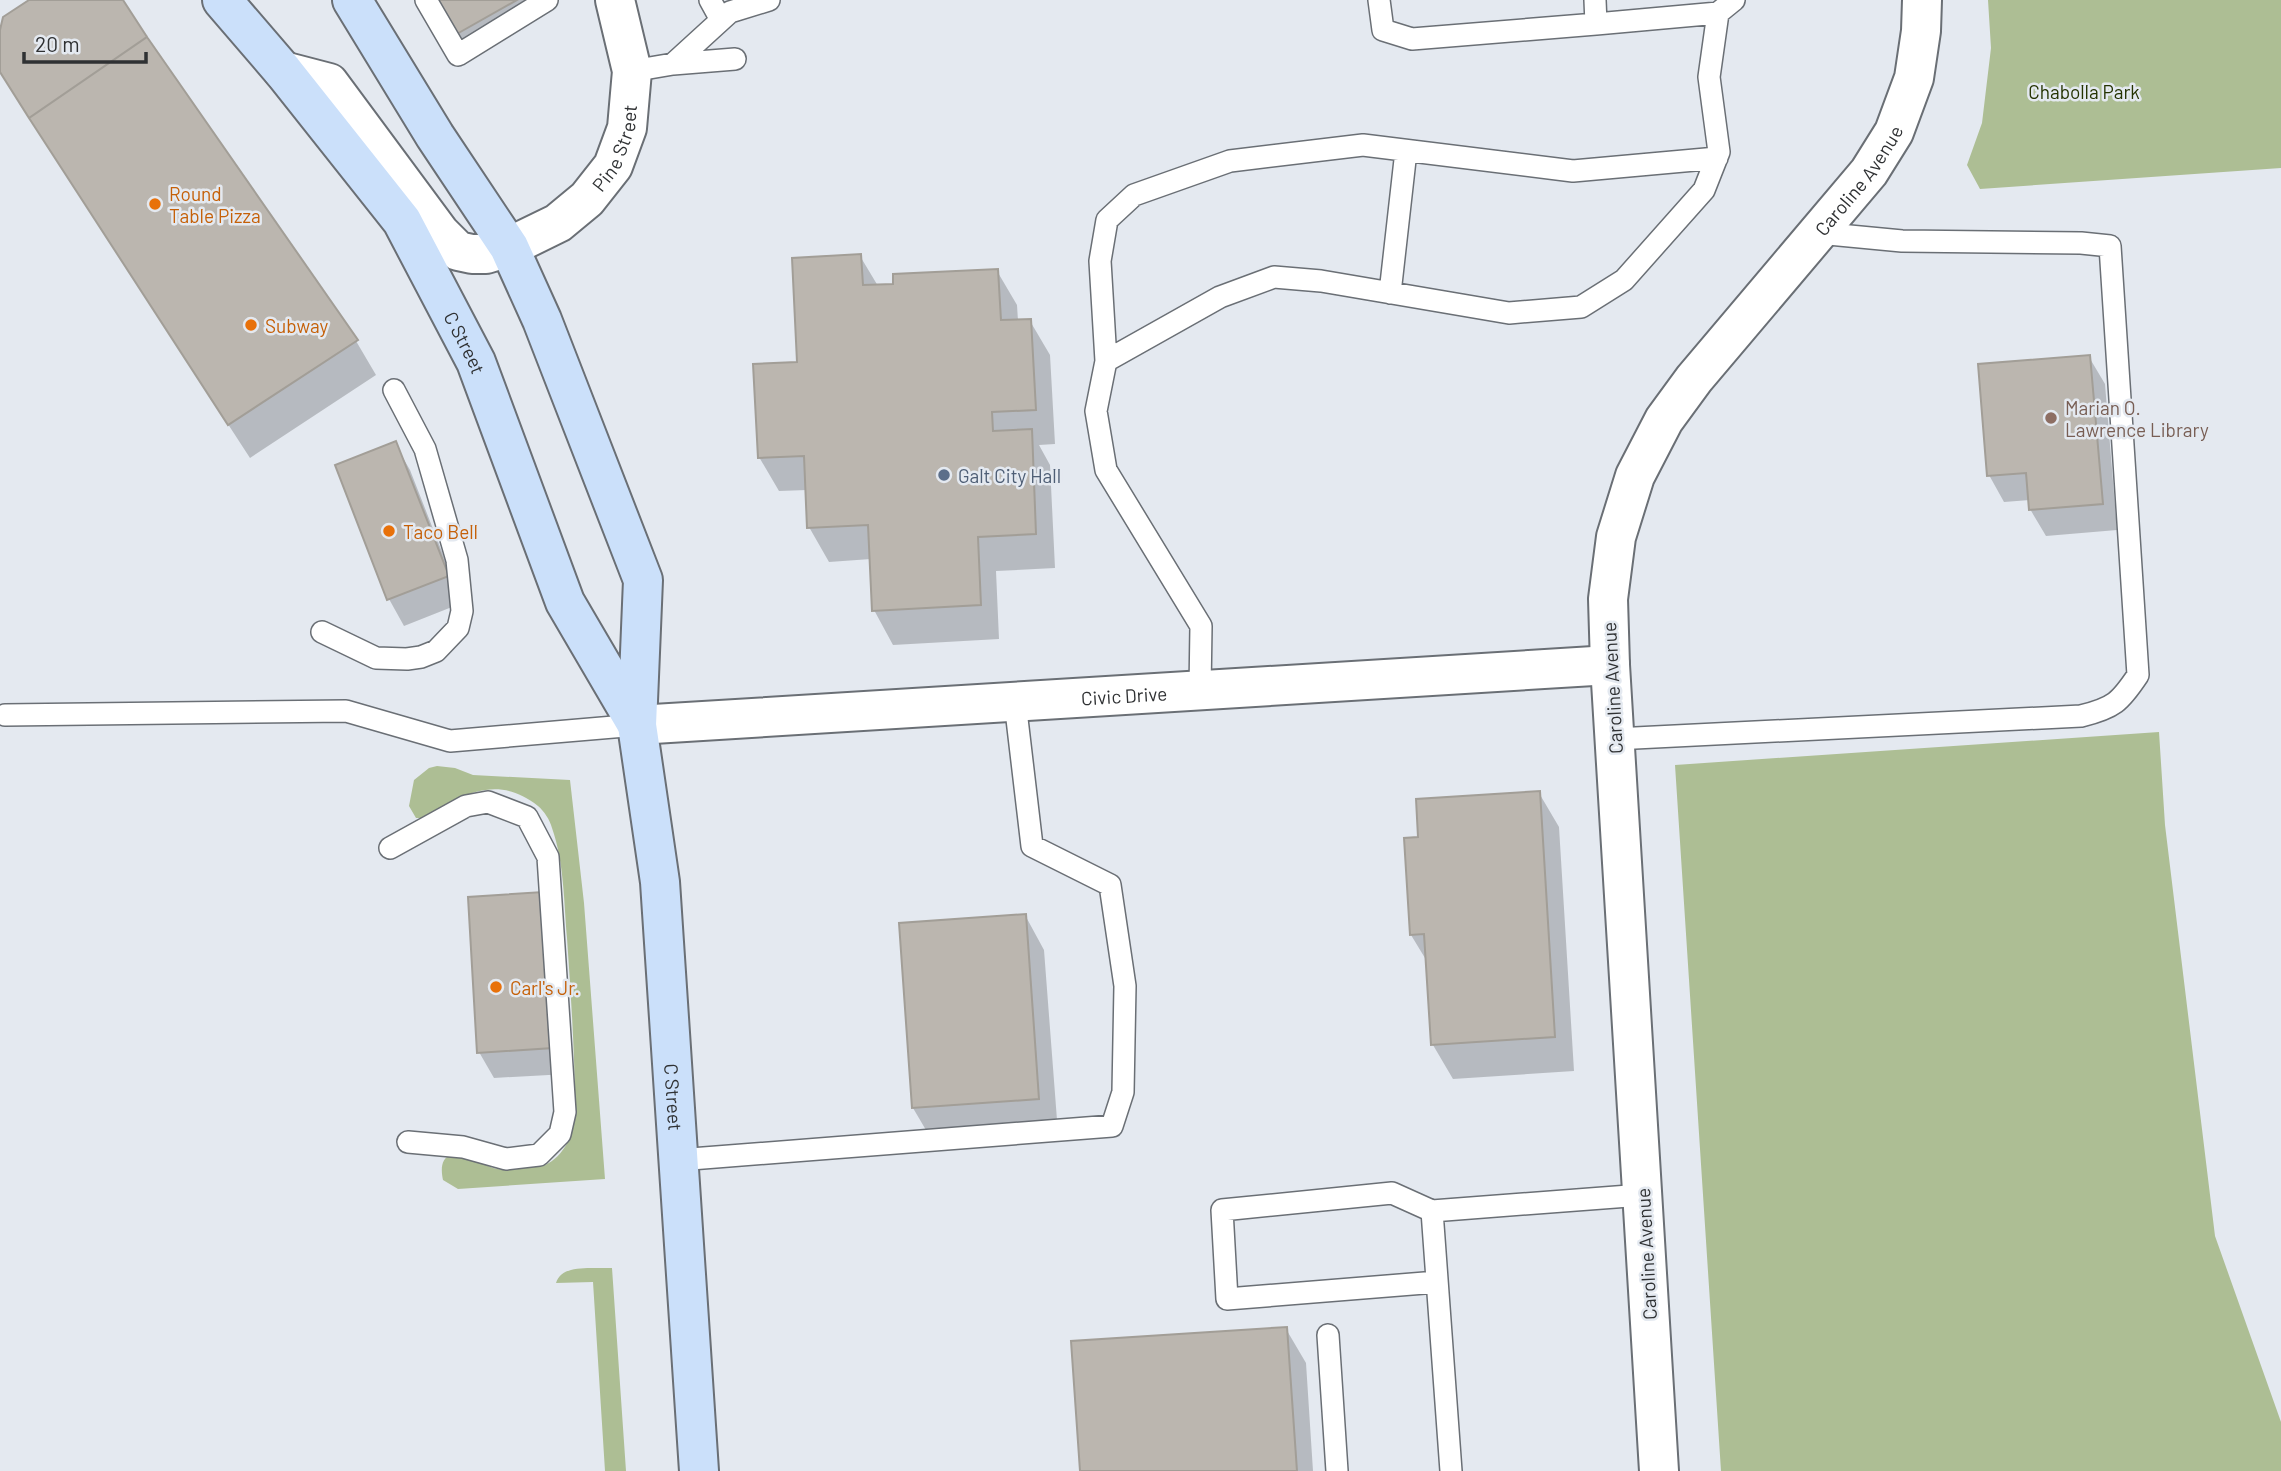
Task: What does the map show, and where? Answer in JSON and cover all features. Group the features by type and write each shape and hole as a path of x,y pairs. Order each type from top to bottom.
{"street":[{"name":"C Street","path":"222,0 283,71 402,221 476,362 565,602 638,725"},
{"name":"C Street","path":"352,0 435,136 509,247 542,320 643,580 638,725 660,883 699,1471"},
{"name":"Pine Street","path":"283,71 329,83 440,233 458,251 486,254 509,247 558,223 587,199 613,166 627,128 632,71 615,0"},
{"name":"Caroline Avenue","path":"1659,1471 1610,665 1609,587 1616,537 1635,476 1664,420 1694,379 1869,172 1894,132 1914,78 1921,31 1922,0"},
{"name":"Civic Drive","path":"638,725 1610,665"}],"lane":[{"path":"426,0 458,55 547,0"},
{"path":"710,0 721,20"},
{"path":"673,64 730,12 769,0"},
{"path":"1379,0 1384,30 1412,39 1596,24 1707,9 1734,0"},
{"path":"1595,0 1596,24"},
{"path":"1105,361 1220,297 1274,276 1321,281 1509,313 1581,307 1624,280 1704,190 1719,152 1709,77 1707,9"},
{"path":"632,71 673,64 736,59"},
{"path":"1200,691 1201,626 1106,470 1097,411 1105,361 1100,261 1107,220 1134,195 1230,160 1363,145 1573,171 1717,158"},
{"path":"1390,293 1406,151"},
{"path":"1615,739 2081,716 2105,710 2123,697 2138,675 2110,246 2081,243 1902,242 1818,233"},
{"path":"322,632 376,658 407,659 436,651 458,628 462,611 457,560 425,449 394,390"},
{"path":"678,1160 1112,1126 1123,1092 1125,986 1110,885 1032,846 1015,702"},
{"path":"5,715 346,711 450,741 638,725"},
{"path":"390,848 466,806 488,802 527,817 548,857 565,1112 560,1134 539,1155 506,1158 463,1147 408,1142"},
{"path":"1437,1282 1227,1299 1222,1210 1392,1193 1432,1210 1643,1195"},
{"path":"1432,1210 1451,1471"},
{"path":"1328,1335 1337,1471"}],"green space":[{"name":"Chabolla Park","path":"1988,0 2281,0 2281,168 1980,189 1967,165 1982,123 1991,48"},
{"path":"2159,732 2165,825 2215,1236 2281,1422 2281,1471 1721,1471 1675,765"},
{"path":"429,768 455,768 473,775 570,780 584,903 605,1179 458,1189 443,1180 444,1161 453,1154 505,1170 540,1166 552,1161 563,1150 571,1136 575,1091 563,882 550,822 540,808 523,796 494,789 465,795 422,818 416,818 409,806 414,780"},
{"path":"612,1268 626,1471 605,1471 593,1282 556,1283 565,1272 572,1270"}],"building":[{"path":"29,0 123,0 147,37 29,118 0,72 0,30 3,17"},
{"path":"435,0 517,0 455,35"},
{"path":"147,37 358,340 228,425 29,118"},
{"path":"861,254 863,285 893,284 893,274 998,269 1001,320 1031,319 1036,410 992,412 993,431 1032,429 1036,534 978,537 981,605 872,611 868,525 807,528 804,456 758,458 753,364 797,362 792,258"},
{"path":"2090,355 2103,504 2029,510 2026,473 1987,476 1978,364"},
{"path":"396,441 449,576 387,600 335,465"},
{"path":"1540,791 1555,1037 1431,1045 1424,934 1410,935 1404,838 1418,837 1416,799"},
{"path":"543,892 553,1048 477,1053 468,897"},
{"path":"1026,914 1039,1099 912,1108 899,923"},
{"path":"1287,1327 1297,1471 1080,1471 1071,1341"}],"place":[{"name":"Round Table Pizza","path":"155,204"},
{"name":"Subway","path":"251,325"},
{"name":"Marian O. Lawrence Library","path":"2051,418"},
{"name":"Galt City Hall","path":"944,475"},
{"name":"Taco Bell","path":"389,531"},
{"name":"Carl's Jr.","path":"496,987"}]}
